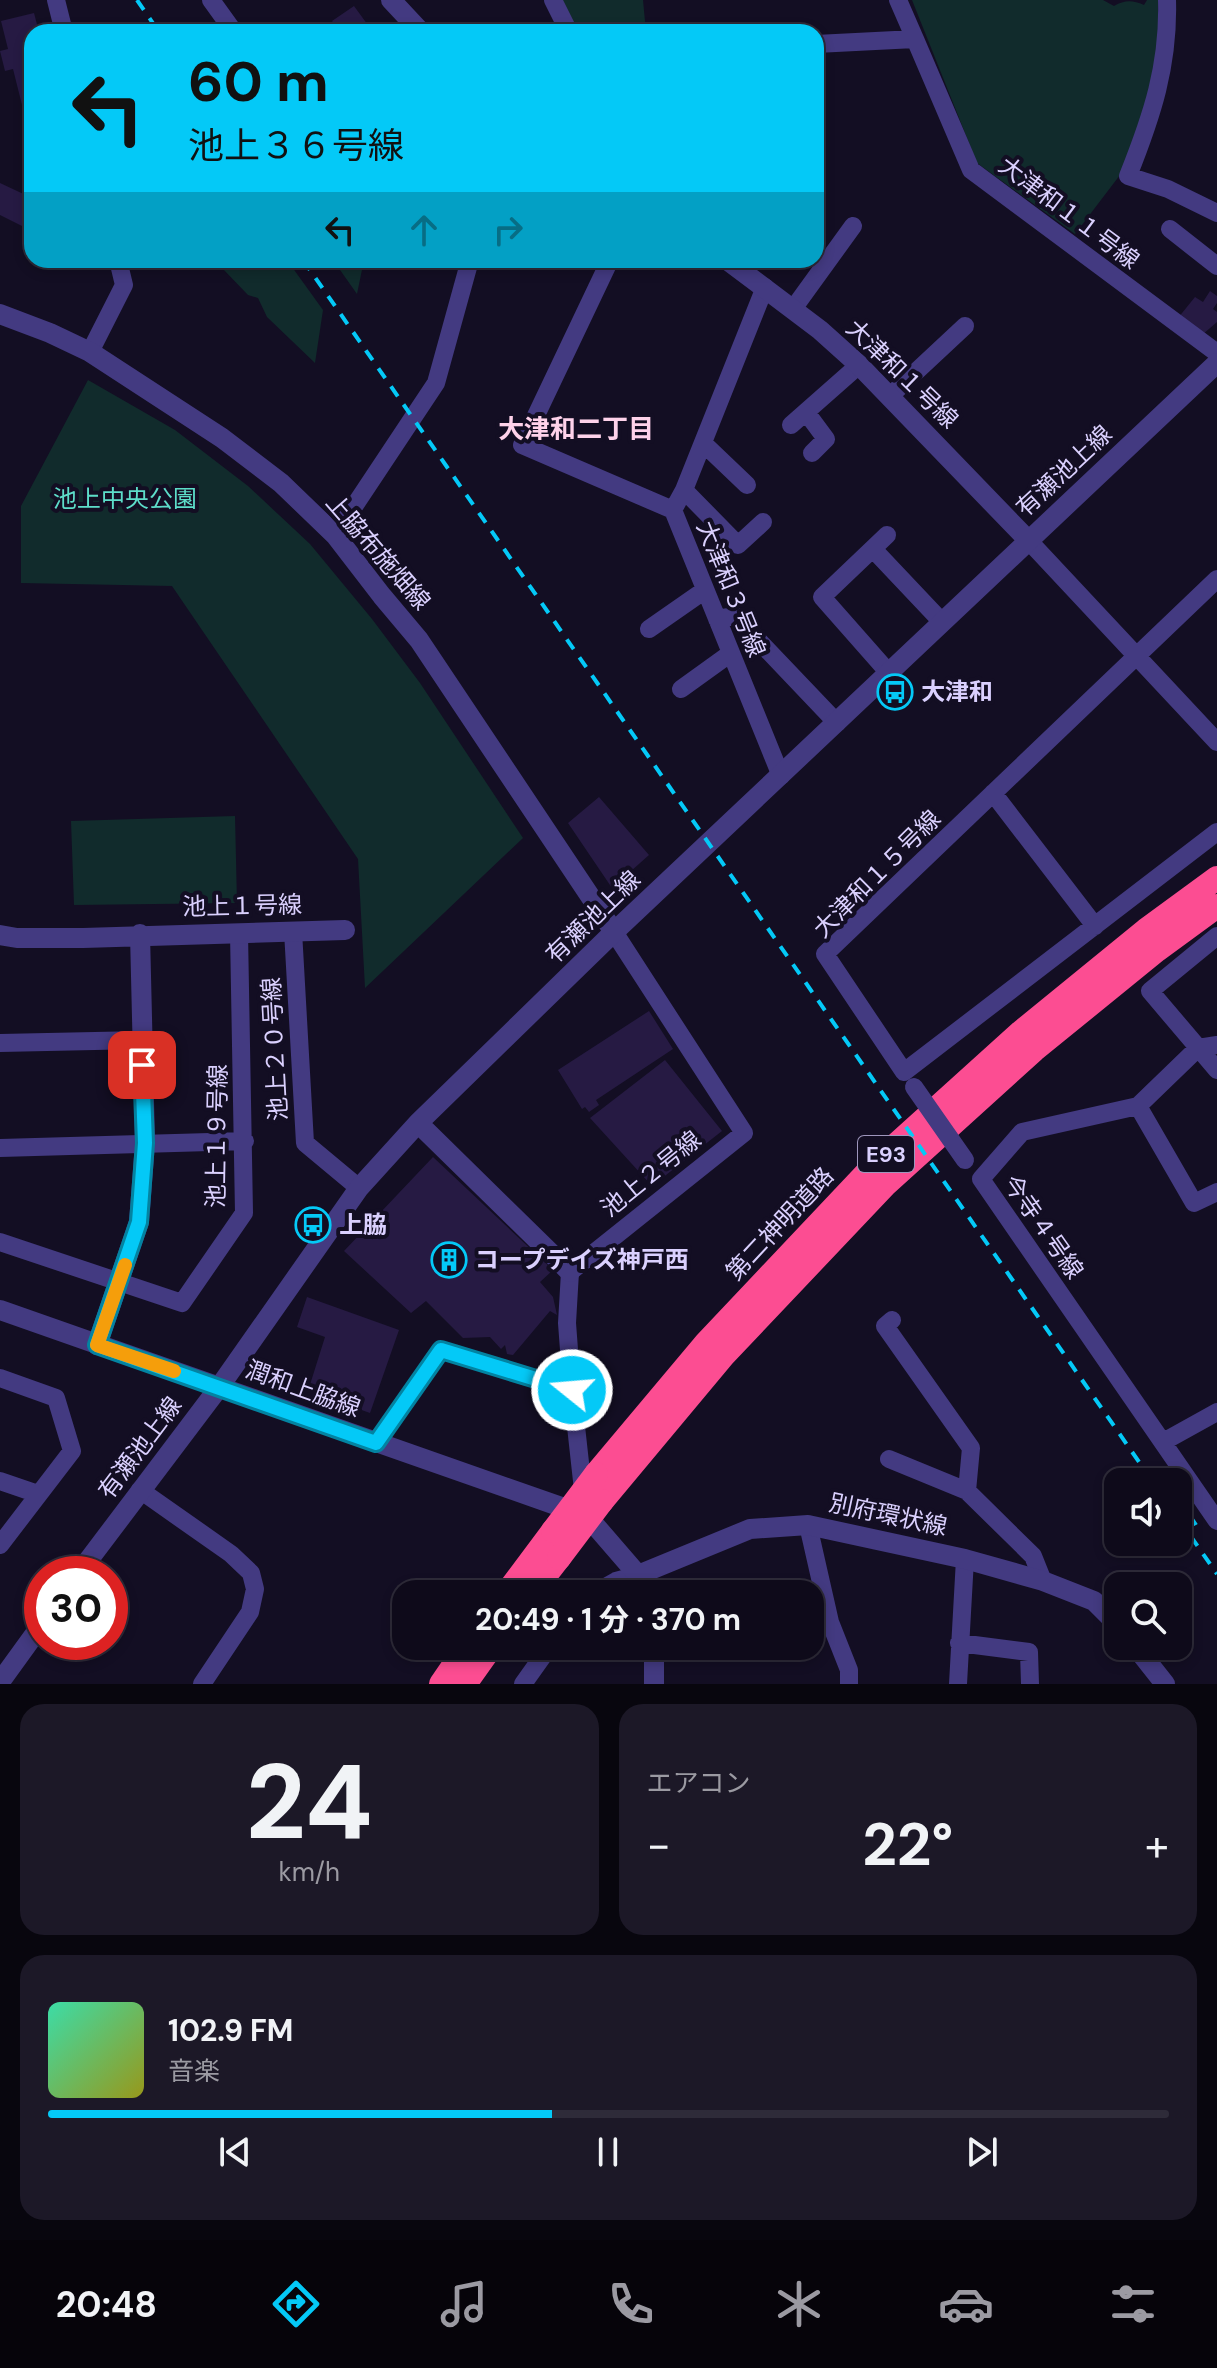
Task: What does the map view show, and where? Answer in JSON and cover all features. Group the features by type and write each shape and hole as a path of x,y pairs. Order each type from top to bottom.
{"highway":[{"name":"第二神明道路","path":"516,1580 596,1474 706,1343 876,1163 1021,1032 1146,930 1217,878"},
{"name":"第二神明道路","path":"542,1580 594,1508 723,1356 886,1184 1034,1050 1157,950 1217,906"},
{"path":"441,1684 457,1660"},
{"path":"465,1684 482,1660"}],"street":[{"path":"56,0 62,24"},
{"path":"211,0 228,24"},
{"path":"391,0 414,24"},
{"path":"553,0 565,24"},
{"name":"大津和１１号線","path":"898,0 971,170 1217,353"},
{"path":"1167,0 1168,32 1152,117 1128,176 1168,189 1217,213"},
{"path":"824,44 915,39"},
{"path":"824,266 853,226"},
{"path":"1170,229 1217,266"},
{"path":"90,352 124,285 120,268"},
{"path":"335,535 436,383 468,268"},
{"path":"606,268 522,445 673,510"},
{"name":"大津和１号線","path":"738,268 859,365 1028,540"},
{"path":"793,309 823,268"},
{"name":"大津和３号線","path":"765,287 684,490 673,510 781,776"},
{"name":"上脇布施畑線","path":"0,314 90,352 222,438 281,483 335,535 419,640 614,932"},
{"path":"890,396 965,326"},
{"name":"有瀬池上線","path":"91,1556 220,1386 359,1188 418,1123 614,932 1217,363"},
{"path":"791,425 859,365"},
{"path":"806,412 826,439 812,453"},
{"path":"703,443 747,485"},
{"path":"684,490 738,545 763,522"},
{"path":"887,535 822,597 889,673"},
{"path":"1028,540 1217,742"},
{"path":"873,549 942,622"},
{"name":"大津和１５号線","path":"909,1080 825,954 1217,579"},
{"path":"649,629 705,590"},
{"path":"717,619 735,616 837,723"},
{"path":"681,689 731,653"},
{"path":"993,793 1095,926"},
{"path":"981,1179 909,1080 1095,926 1217,832"},
{"name":"池上１号線","path":"0,935 30,938 345,930"},
{"name":"池上２０号線","path":"293,931 305,1143 359,1188"},
{"name":"池上２号線","path":"570,1272 744,1133 614,932"},
{"name":"池上１９号線","path":"120,1282 182,1303 244,1213 239,933"},
{"path":"97,1345 139,1222 145,1143 140,934"},
{"path":"1217,936 1150,991 1208,1047 1217,1070"},
{"path":"0,1043 142,1040"},
{"path":"1208,1047 1138,1106 1194,1203 1217,1192"},
{"name":"今寺４号線","path":"1138,1106 1022,1132 981,1179 1217,1521"},
{"path":"418,1123 570,1272 567,1323 580,1475 594,1508 638,1580"},
{"path":"0,1148 245,1141"},
{"path":"0,1242 120,1282"},
{"name":"潤和上脇線","path":"0,1310 376,1443 594,1508"},
{"path":"892,1320 885,1326 971,1448 967,1491"},
{"path":"376,1443 441,1350 572,1390"},
{"path":"0,1378 56,1398 72,1451 0,1545"},
{"path":"1163,1442 1217,1412"},
{"path":"889,1459 967,1491 1033,1556 1043,1581"},
{"path":"0,1481 38,1494"},
{"path":"140,1490 231,1554 251,1573 255,1589 250,1612 202,1684"},
{"path":"808,1525 830,1622 849,1670 849,1684"},
{"name":"別府環状線","path":"651,1580 750,1529 808,1525 965,1559 1043,1581 1094,1601 1104,1611"},
{"path":"958,1684 965,1559"},
{"path":"959,1643 1029,1652 1030,1684"},
{"path":"0,1682 24,1649"},
{"path":"523,1684 540,1660"},
{"path":"654,1660 654,1684"},
{"path":"1146,1660 1165,1684"}],"green space":[{"path":"560,0 643,0 645,24 572,24"},
{"path":"912,0 1103,0 1114,6 1129,1 1144,5 1147,0 1158,0 1158,51 1143,118 1120,175 1075,234 977,163"},
{"path":"293,268 323,310 315,363 267,317 258,298 248,295 223,269"},
{"path":"339,268 362,268 357,294"},
{"name":"池上中央公園","path":"88,380 175,430 248,486 310,544 420,683 523,838 365,988 358,859 172,586 21,583 21,506"},
{"path":"235,816 237,903 74,905 71,821"}],"building":[{"path":"354,6 367,24 334,24 332,21"},
{"path":"34,13 37,24 24,24 24,113 13,69 5,71 0,51 8,49 1,21"},
{"path":"0,183 24,194 24,227 0,215"},
{"path":"1210,291 1217,296 1213,309 1217,312 1217,322 1202,335 1178,318 1195,297 1203,302"},
{"path":"599,797 649,855 612,888 568,823"},
{"path":"649,1011 673,1049 596,1100 599,1105 589,1112 585,1107 582,1109 558,1070"},
{"path":"665,1060 722,1131 652,1186 590,1118"},
{"name":"コープデイズ神戸西","path":"433,1157 553,1270 540,1282 553,1297 557,1315 550,1311 513,1355 507,1354 505,1345 501,1349 490,1337 463,1338 426,1301 411,1313 344,1251"},
{"path":"307,1297 399,1330 370,1413 308,1391 325,1337 297,1327"}],"railway":[{"path":"137,0 154,24"},
{"path":"309,268 1143,1468"},
{"path":"1192,1519 1196,1525"},
{"path":"1192,1538 1217,1574"}],"slow traffic":[{"path":"125,1265 97,1345 174,1371"}],"place":[{"name":"大津和","path":"895,692"},
{"name":"上脇","path":"313,1225"},
{"name":"コープデイズ神戸西","path":"449,1260"}],"district":[{"name":"大津和二丁目","path":"576,429"}],"route":[{"path":"142,1065 145,1143 139,1222 97,1345 376,1443 441,1350 572,1390"}]}
